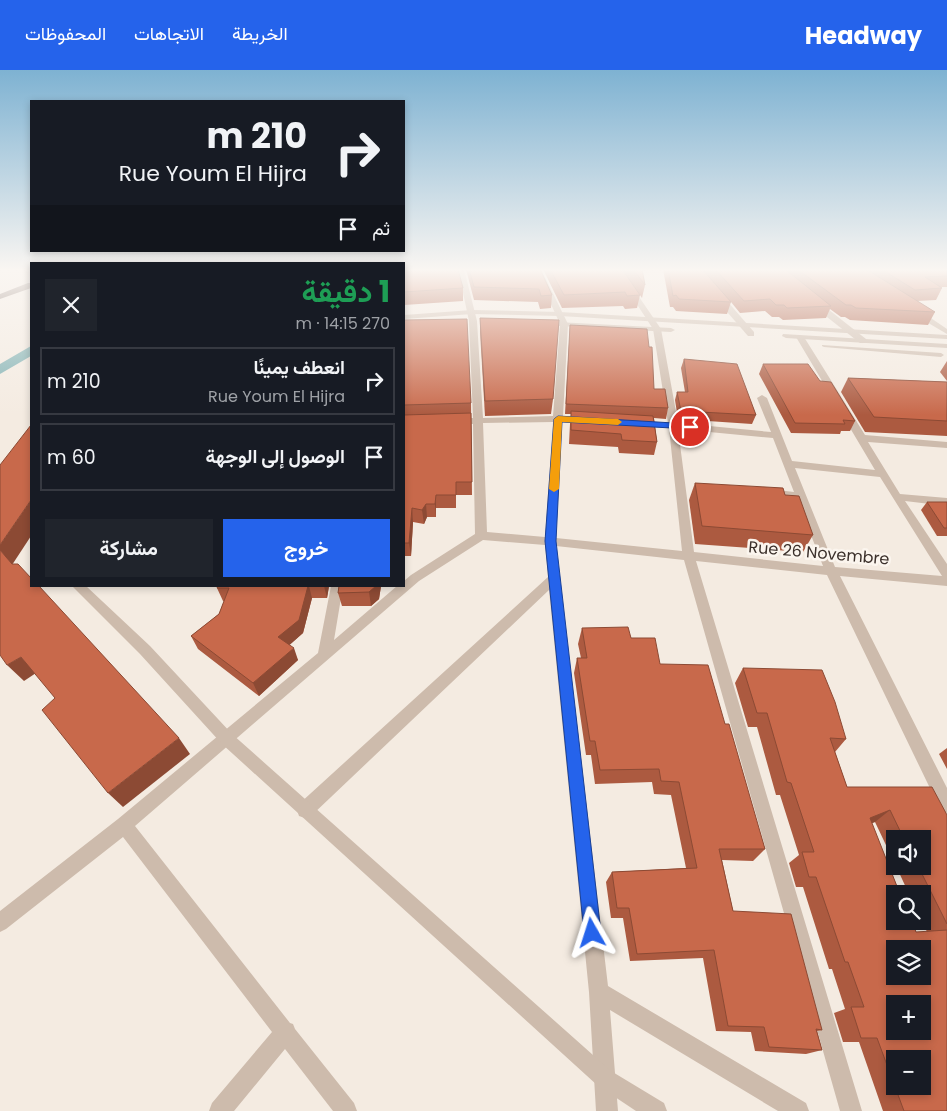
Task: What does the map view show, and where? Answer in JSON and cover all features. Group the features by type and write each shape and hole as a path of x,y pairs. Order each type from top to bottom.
{"street":[{"path":"405,325 467,318"},
{"path":"405,586 415,578 481,536 478,420 472,318"},
{"path":"474,318 491,322"},
{"path":"498,318 654,324 744,325 947,337"},
{"path":"650,318 654,324 685,485 689,556 851,1111"},
{"path":"737,318 751,334"},
{"path":"834,318 863,341"},
{"path":"925,318 947,332"},
{"path":"527,323 562,319"},
{"path":"562,319 550,541 599,992 607,1111"},
{"path":"654,324 751,334 947,346"},
{"path":"800,337 897,497 947,574"},
{"path":"762,398 831,571 947,805"},
{"path":"441,421 558,419 596,421"},
{"path":"625,422 776,435"},
{"path":"861,438 947,445"},
{"path":"788,464 883,474"},
{"path":"755,492 801,496"},
{"path":"897,497 947,502"},
{"name":"Rue 26 Novembre","path":"481,536 550,541 831,571 947,581"},
{"path":"306,810 554,578"},
{"path":"79,587 144,650 227,739 604,1078 656,1111"},
{"path":"324,655 337,587"},
{"path":"0,923 124,825 404,587"},
{"path":"124,825 286,1031 346,1111"},
{"path":"599,992 798,1111"},
{"path":"220,1111 286,1031"}],"lane":[{"path":"863,341 869,349"},
{"path":"824,346 941,355"}],"building":[{"path":"480,318 559,320 553,399 485,401"},
{"path":"467,319 471,403 405,405 405,320"},
{"path":"570,325 647,329 649,347 652,347 654,389 665,389 668,408 566,404"},
{"path":"684,359 737,364 756,415 681,411 677,392 688,392"},
{"path":"763,364 808,364 820,381 831,382 855,421 843,420 845,424 795,423"},
{"path":"848,378 947,382 947,421 874,417"},
{"path":"571,411 653,416 657,442 622,440 621,434 571,430"},
{"path":"471,413 472,482 456,482 456,495 436,495 435,504 426,504 422,510 412,508 409,543 405,543 405,415"},
{"path":"30,426 30,501 0,545 0,465"},
{"path":"695,483 783,488 785,495 799,496 813,535 702,526"},
{"path":"927,502 947,502 947,528 944,528"},
{"path":"0,550 12,564 18,564 30,577 30,587 40,587 179,738 108,793 42,710 55,698 21,657 7,665 0,655"},
{"path":"308,587 299,620 278,637 294,648 253,683 191,636 219,614 229,588 217,588"},
{"path":"339,587 375,587 369,592 338,593"},
{"path":"628,627 631,638 655,638 660,664 708,665 725,724 729,724 765,849 719,849 733,911 791,914 822,1030 816,1029 822,1050 769,1047 764,1027 728,1026 714,950 637,954 629,908 617,908 612,872 697,868 679,782 661,781 659,769 600,770 595,741 590,741 577,658 587,658 582,628"},
{"path":"743,668 822,670 835,702 846,739 830,738 847,787 932,787 947,815 947,924 931,892 931,885 928,885 922,875 931,875 931,830 900,830 890,810 870,818 886,859 886,875 892,875 896,885 886,885 886,930 915,930 916,932 947,930 947,1111 904,1111 898,1095 931,1095 931,1050 886,1050 886,1062 877,1038 861,1038 851,1007 864,1007 848,962 845,962 816,877 809,877 802,852 814,852 791,783 787,782 767,713 757,713"}],"waterway":[{"path":"0,370 30,351"}],"slow traffic":[{"path":"554,489 558,419 618,422"}],"route":[{"path":"592,933 550,541 558,419 690,427"}]}
